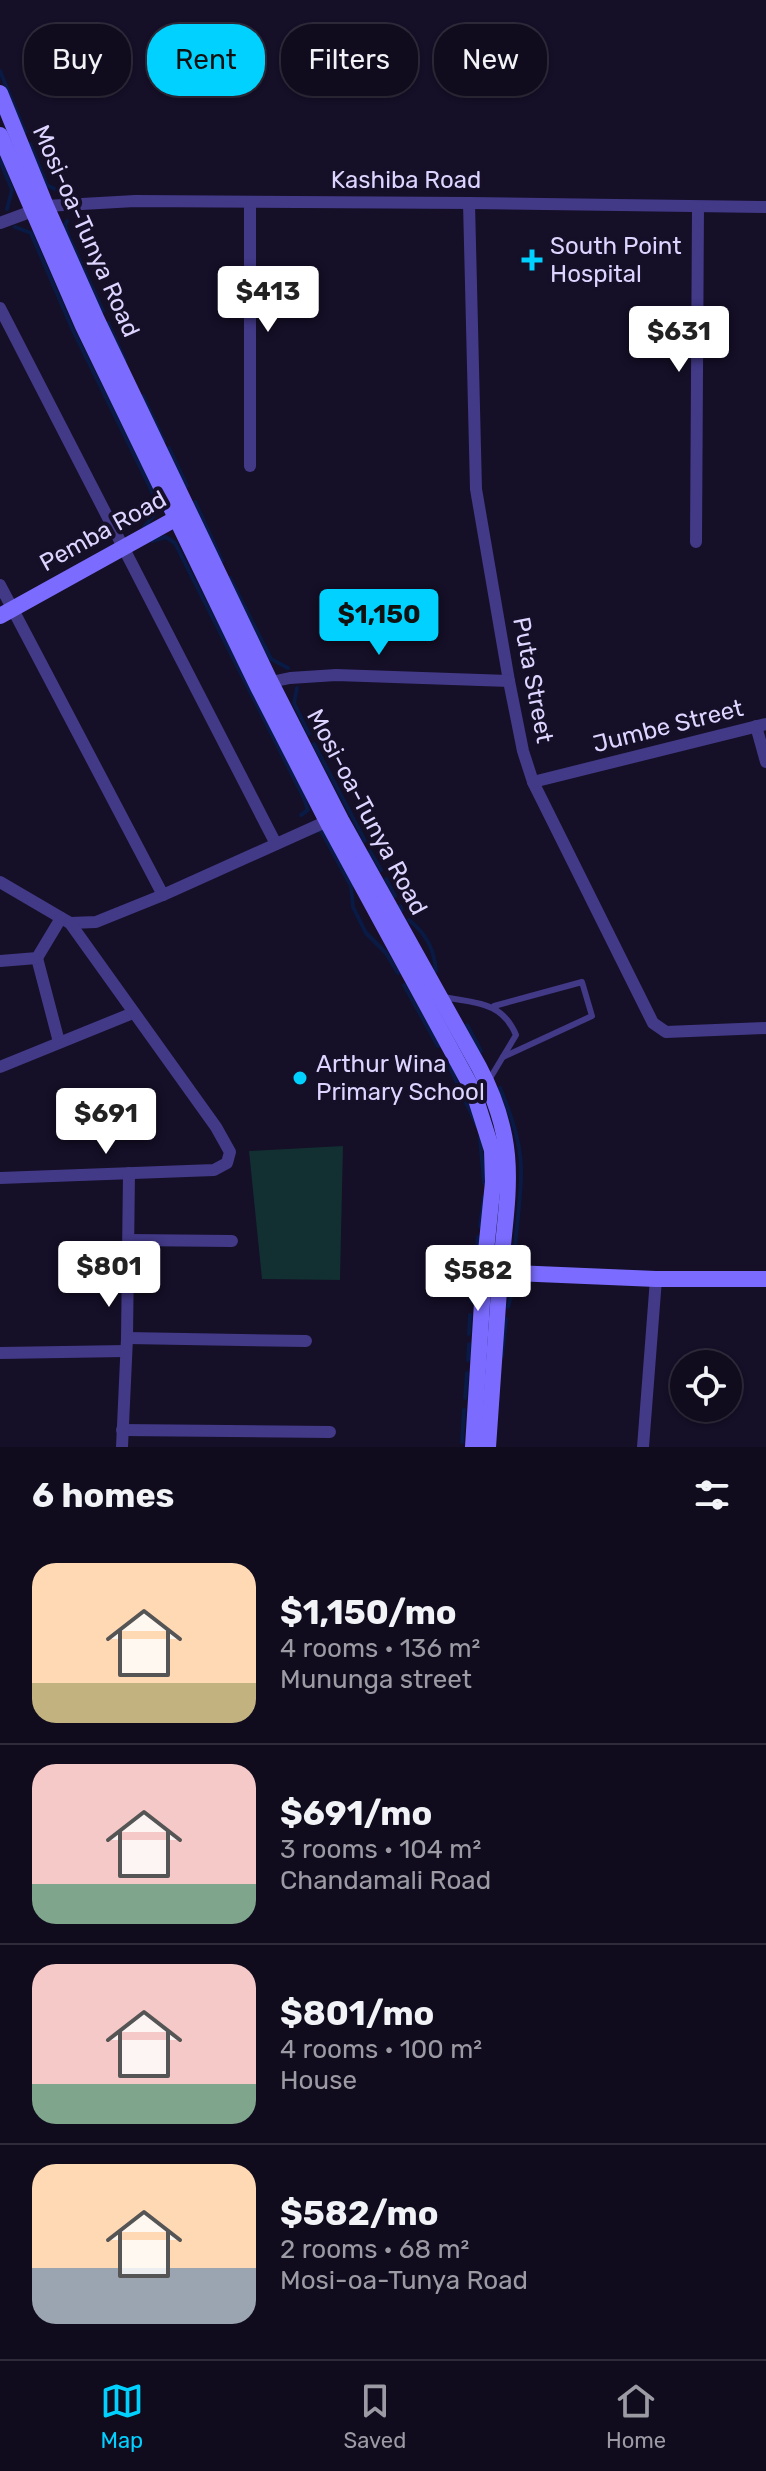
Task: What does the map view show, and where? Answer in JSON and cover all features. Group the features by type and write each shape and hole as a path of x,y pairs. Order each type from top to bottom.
{"main road":[{"name":"Mosi-oa-Tunya Road","path":"0,93 38,208"},
{"name":"Mosi-oa-Tunya Road","path":"0,135 38,208 264,684 479,1106 492,1150 493,1182 488,1447"},
{"name":"Pemba Road","path":"6,612 182,515"},
{"name":"Mosi-oa-Tunya Road","path":"333,818 440,996 487,1082 502,1121 510,1182 492,1272 473,1447"},
{"path":"492,1272 656,1279 766,1279"}],"street":[{"name":"Kashiba Road","path":"0,223 38,208 135,201 766,207"},
{"path":"250,202 250,466"},
{"name":"Puta Street","path":"469,203 475,474 509,681 523,751 533,782 653,1023 666,1032 766,1028"},
{"path":"696,542 698,207"},
{"path":"0,308 276,844"},
{"path":"0,585 6,612 163,895"},
{"path":"264,684 336,675 509,681"},
{"path":"761,725 766,762"},
{"name":"Jumbe Street","path":"533,782 761,725"},
{"path":"65,921 96,922 111,918 333,818"},
{"path":"0,882 65,921 216,1127 230,1152 227,1163 214,1170 0,1178"},
{"path":"0,961 37,958 65,921"},
{"path":"37,958 59,1042"},
{"path":"0,1067 133,1013"},
{"path":"122,1447 129,1173"},
{"path":"129,1240 232,1241"},
{"path":"643,1447 656,1279"},
{"path":"0,1353 126,1344 306,1341"},
{"path":"122,1430 330,1432"}],"lane":[{"path":"440,996 494,1006 582,982 592,1016 503,1057"},
{"path":"487,1082 516,1035 511,1024 494,1006"}],"green space":[{"path":"343,1146 340,1280 262,1279 249,1151"}],"waterway":[{"path":"0,71 25,132"},
{"path":"30,144 47,185 57,190"},
{"path":"0,160 12,190 7,209"},
{"path":"67,221 68,235 103,311"},
{"path":"15,227 31,233 72,328 150,487 156,513 144,527"},
{"path":"108,323 125,360"},
{"path":"143,396 164,441"},
{"path":"169,448 187,486"},
{"path":"195,502 222,561"},
{"path":"152,541 166,537 175,543 304,798 308,810 301,815"},
{"path":"230,578 271,659 288,668"},
{"path":"297,688 294,703 309,734"},
{"path":"314,744 365,841"},
{"path":"315,831 320,830 323,834 351,886 353,907 366,933 386,953 398,973"},
{"path":"370,851 381,870"},
{"path":"386,879 395,896"},
{"path":"400,906 402,910"},
{"path":"409,920 428,942 436,971"},
{"path":"404,985 438,1046"},
{"path":"467,1025 481,1051"},
{"path":"446,1059 477,1126"},
{"path":"500,1088 519,1146 521,1186 515,1247 525,1256"},
{"path":"480,1138 484,1183"},
{"path":"480,1226 484,1197"},
{"path":"474,1275 478,1237"},
{"path":"508,1307 514,1288 523,1284"},
{"path":"471,1301 473,1288"},
{"path":"469,1334 470,1315"},
{"path":"502,1356 506,1319"},
{"path":"468,1360 469,1344"},
{"path":"465,1398 467,1373"},
{"path":"462,1442 464,1410"}],"place":[{"name":"South Point Hospital","path":"532,260"},
{"name":"Arthur Wina Primary School","path":"300,1078"}]}
